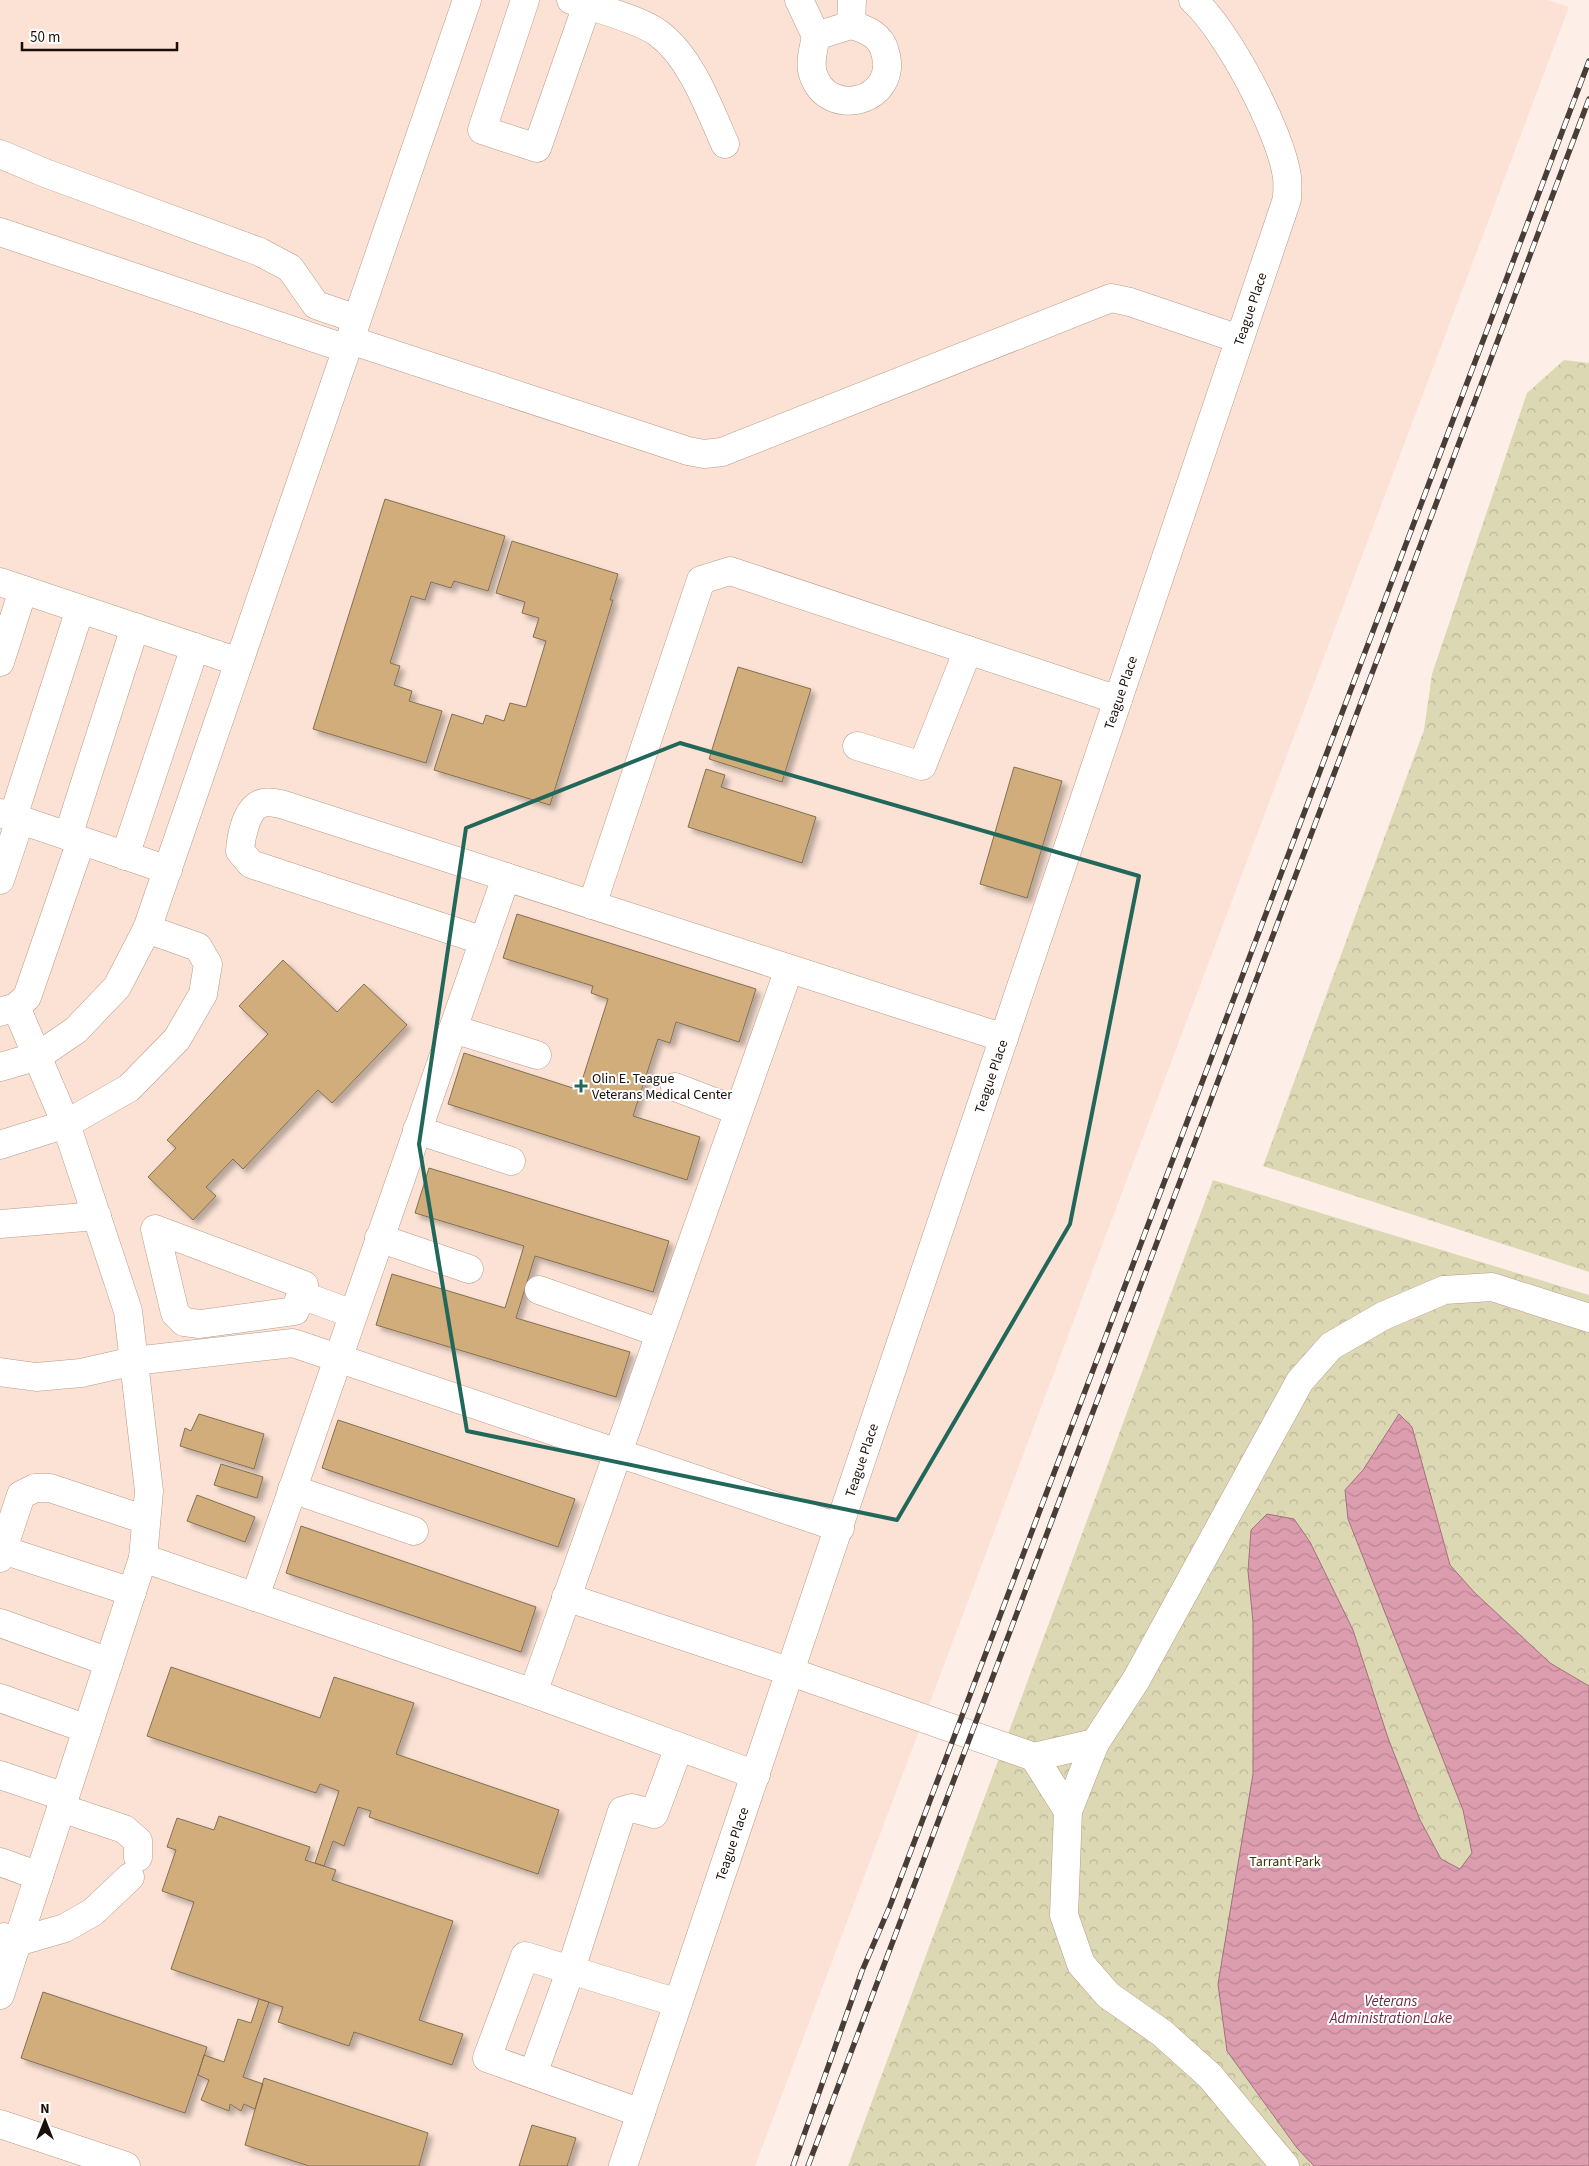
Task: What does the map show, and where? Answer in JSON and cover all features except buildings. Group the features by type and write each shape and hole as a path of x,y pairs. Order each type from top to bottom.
{"lane":[{"path":"0,1067 38,1056 76,1030 117,987 147,928 467,0"},
{"path":"525,0 482,130 537,148 579,3 658,32 676,52 695,79 725,144"},
{"path":"799,0 816,36 811,61 812,74 826,94 837,100 850,102 862,100 882,84 887,72 888,60 884,47 877,37 866,29 851,12 816,36"},
{"name":"Teague Place","path":"622,2166 840,1528 1286,200 1288,178 1280,148 1248,80 1223,35 1193,0"},
{"path":"0,154 45,173 260,252 290,268 316,305 351,336"},
{"path":"0,232 351,336 679,448 704,454 722,452 1110,298 1130,302 1239,339"},
{"path":"592,905 701,580 730,571 1118,700"},
{"path":"0,662 12,586 239,662"},
{"path":"0,880 11,817 80,608"},
{"path":"0,1995 9,1939 39,1876 143,1558 149,1491 128,1311 66,1124 38,1056 8,1009 28,997 135,627"},
{"path":"125,856 195,647"},
{"path":"857,746 922,766 968,650"},
{"path":"484,941 251,864 240,851 241,838 252,810 261,804 281,804 1004,1038"},
{"path":"11,817 168,870"},
{"path":"255,1597 506,877"},
{"path":"0,1145 66,1124 129,1088 177,1039 203,994 208,964 198,947 147,928"},
{"path":"533,1693 789,969"},
{"path":"453,1028 537,1055"},
{"path":"675,1087 738,1111"},
{"path":"418,1130 511,1161"},
{"path":"0,1224 97,1216"},
{"path":"155,1229 304,1285 300,1296 295,1311 200,1324 184,1322 175,1313 155,1229"},
{"path":"380,1238 468,1268"},
{"path":"1286,2166 1210,2076 1162,2033 1108,1995 1081,1964 1064,1915 1068,1811 1095,1743 1136,1680 1300,1381 1331,1346 1383,1316 1444,1290 1492,1287 1589,1318"},
{"path":"539,1290 660,1333"},
{"path":"300,1296 353,1314"},
{"path":"0,1372 36,1377 81,1373 134,1361 293,1343 840,1528"},
{"path":"132,1592 1,1552 21,1495 35,1488 50,1488 146,1520"},
{"path":"292,1489 414,1531"},
{"path":"143,1558 533,1693 756,1775"},
{"path":"566,1597 791,1672 1034,1757 1095,1743"},
{"path":"0,1624 109,1662"},
{"path":"0,1698 87,1729"},
{"path":"533,2074 571,1969 622,1811 632,1808 654,1814 679,1746"},
{"path":"1034,1757 1068,1811"},
{"path":"0,1774 124,1829 138,1841 134,1867 93,1912 65,1928 9,1939"},
{"path":"0,1862 39,1876"},
{"path":"641,2113 487,2058 525,1956 678,2003"},
{"path":"0,2124 126,2166"}],"highlighted area":[{"path":"680,743 1139,876 1070,1224 897,1520 467,1431 419,1144 466,828"}],"shaded area":[{"name":"Olin E. Teague Veterans Medical Center","path":"0,0 1548,0 1569,7 755,2166 0,2166"}],"green space":[{"path":"1564,360 1589,363 1589,1272 1263,1166 1424,730 1432,674 1527,393"},
{"name":"Tarrant Park","path":"1213,1180 1589,1295 1589,2166 848,2166"}],"water":[{"name":"Veterans Administration Lake","path":"1399,1414 1412,1427 1450,1565 1474,1592 1550,1663 1589,1686 1589,2166 1314,2166 1297,2148 1227,2051 1218,1984 1253,1774 1253,1622 1248,1571 1251,1530 1267,1514 1294,1519 1310,1542 1353,1630 1388,1738 1420,1820 1441,1859 1460,1869 1472,1853 1463,1810 1348,1519 1345,1490 1363,1470"}],"railway":[{"path":"793,2166 862,1971 890,1906 1589,61"},
{"path":"808,2166 1589,99"}],"place":[{"name":"Olin E. Teague Veterans Medical Center","path":"581,1086"}]}
